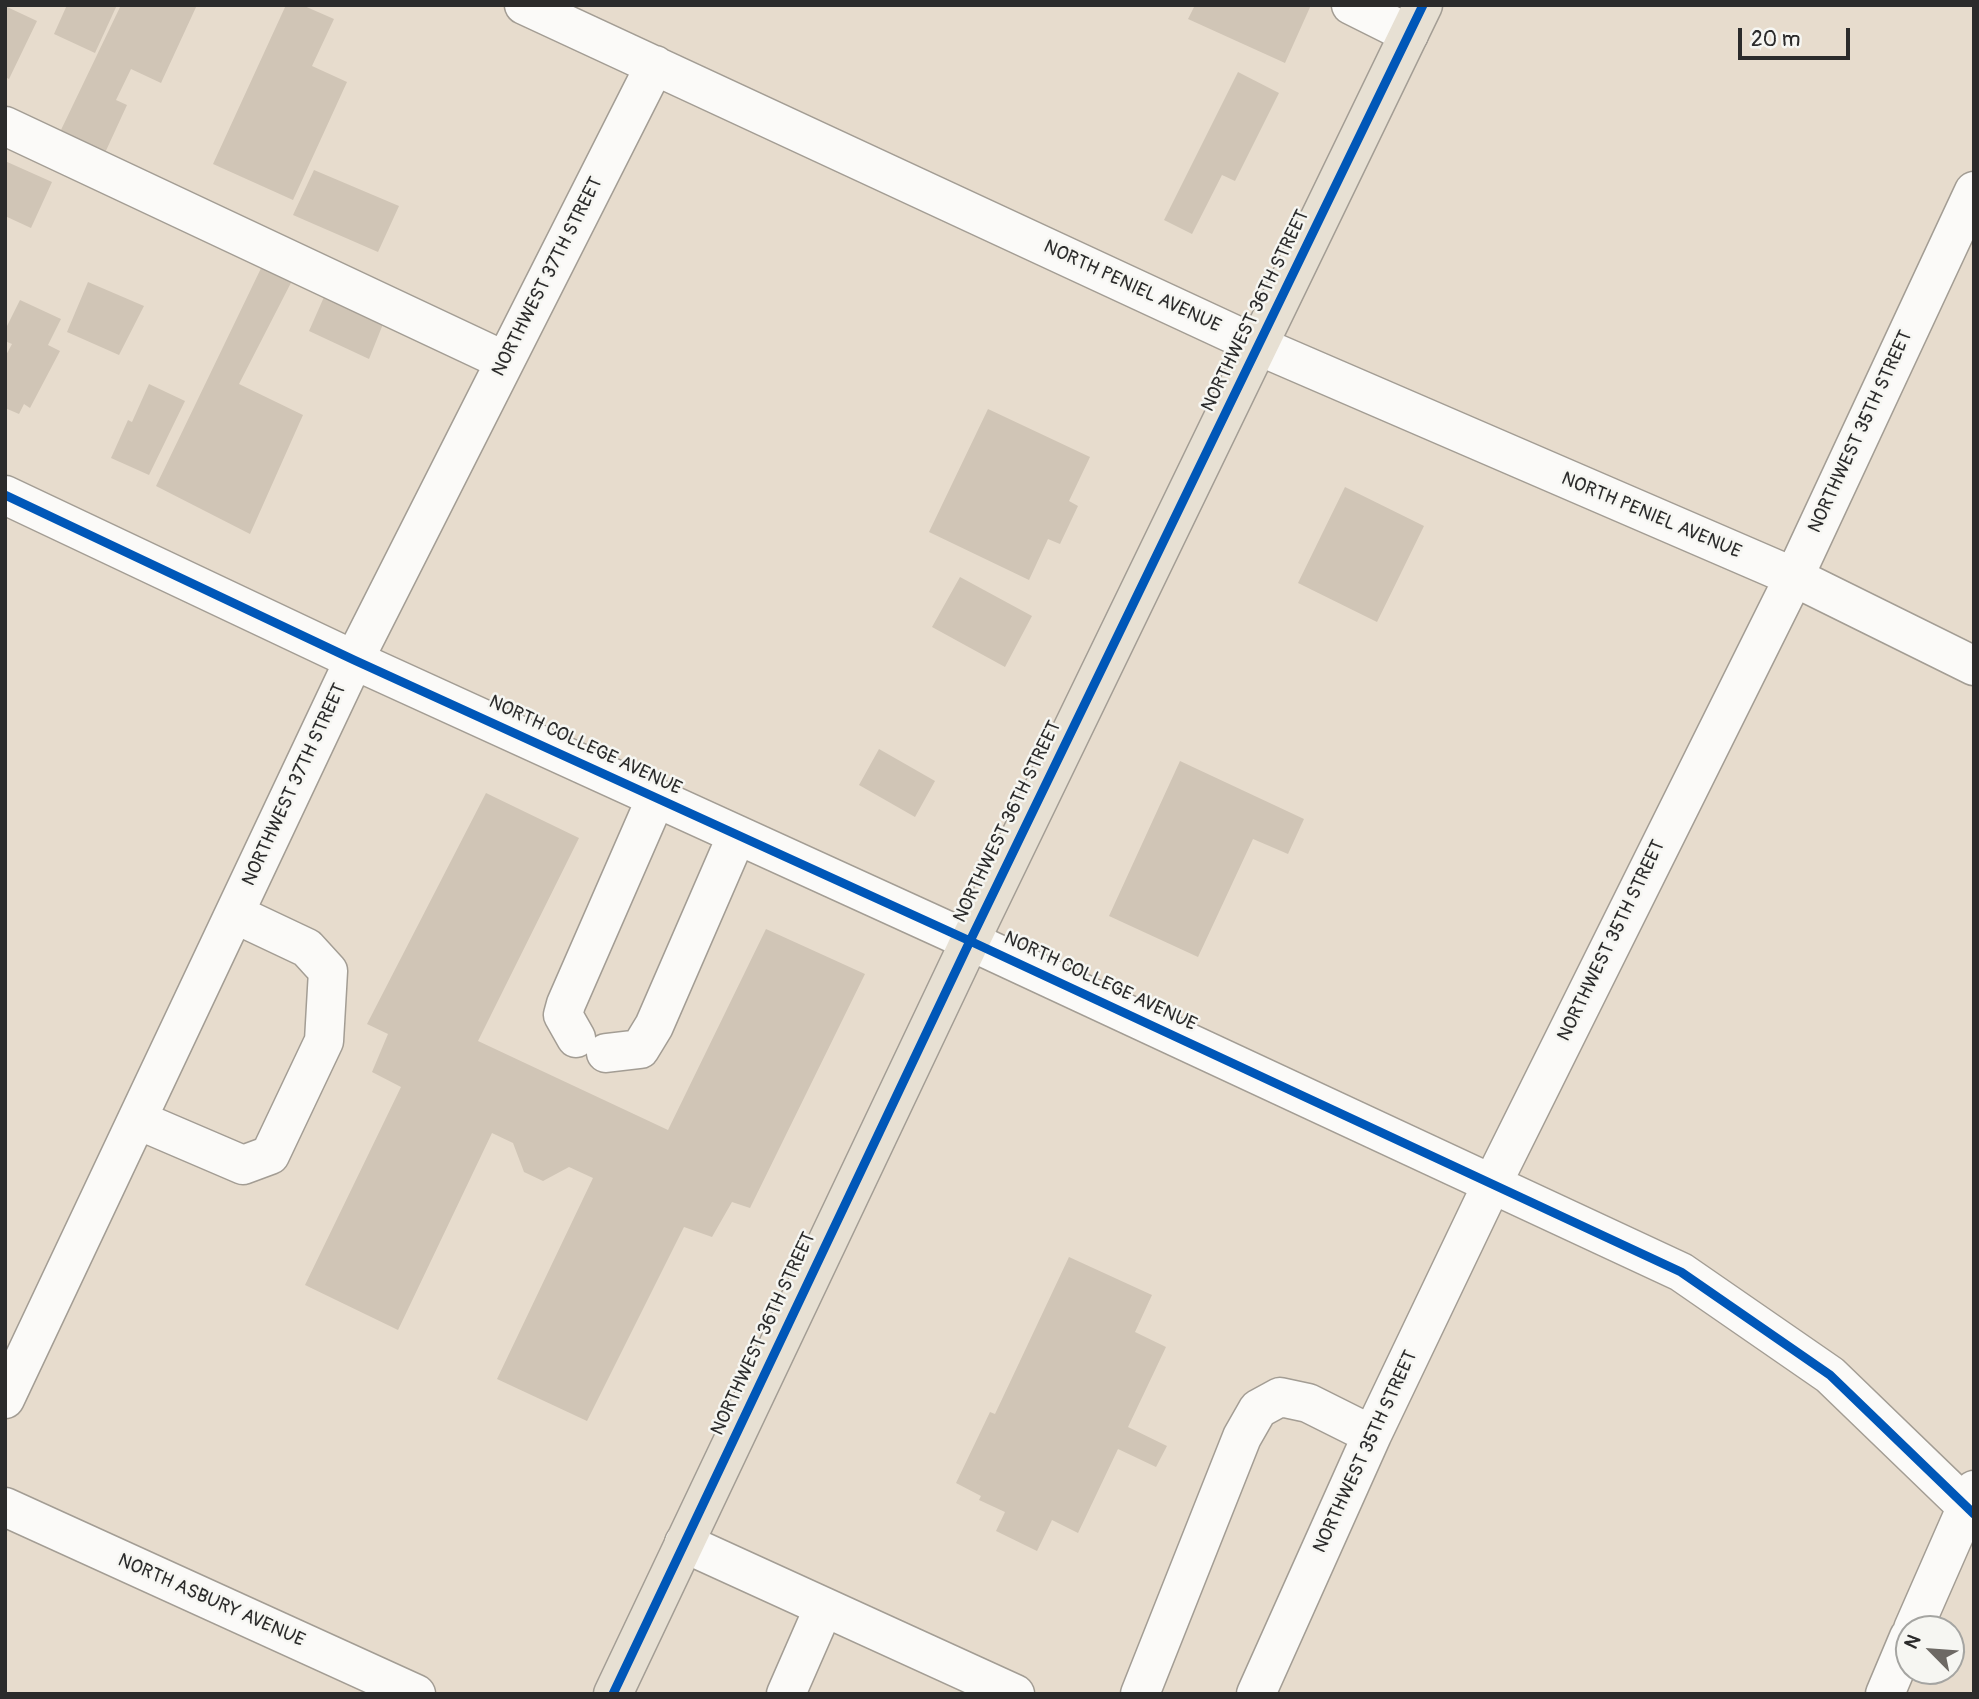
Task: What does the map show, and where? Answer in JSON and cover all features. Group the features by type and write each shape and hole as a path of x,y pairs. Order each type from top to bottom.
{"main road":[{"name":"NORTHWEST 36TH STREET","path":"613,1694 970,941 1416,20"}],"street":[{"name":"NORTH PENIEL AVENUE","path":"524,5 1259,346 1794,577 1974,666"},
{"path":"1350,5 1416,20"},
{"name":"NORTHWEST 37TH STREET","path":"5,1399 354,660 655,65"},
{"path":"5,126 505,361"},
{"name":"NORTHWEST 35TH STREET","path":"1256,1694 1372,1434 1492,1184 1794,577 1974,191"},
{"name":"NORTH COLLEGE AVENUE","path":"5,495 354,660 970,941 1681,1272 1830,1375 1971,1503"},
{"path":"656,798 566,1003 563,1015 591,1045 640,1049 654,1026 737,835"},
{"path":"138,1120 243,1165 270,1155 318,1054 324,1041 328,971 307,948 235,914"},
{"path":"1140,1694 1241,1437 1258,1409 1280,1397 1308,1403 1372,1434"},
{"path":"1919,1615 1971,1503"},
{"name":"NORTH ASBURY AVENUE","path":"5,1507 416,1694"},
{"path":"684,1543 1015,1694"},
{"path":"786,1694 824,1607"},
{"path":"1885,1694 1895,1670"}],"building":[{"path":"67,5 117,5 95,53 54,34"},
{"path":"121,5 197,5 161,83 131,69 116,100 127,105 104,155 60,132"},
{"path":"286,5 302,5 334,19 312,66 347,82 293,200 213,164"},
{"path":"1195,5 1311,5 1285,63 1188,19"},
{"path":"5,6 37,21 9,79 5,77"},
{"path":"1238,72 1279,93 1235,181 1222,175 1192,234 1164,220"},
{"path":"5,161 52,182 31,228 5,216"},
{"path":"314,170 399,206 378,252 293,215"},
{"path":"265,260 296,273 239,384 303,415 250,534 156,486"},
{"path":"88,282 144,306 119,355 67,332"},
{"path":"324,297 383,324 369,359 309,331"},
{"path":"20,300 61,319 48,345 60,351 30,408 24,404 19,414 5,408 5,357 12,344 5,341 5,330"},
{"path":"149,384 185,401 149,475 111,458 128,420 132,422"},
{"path":"988,409 1090,457 1069,501 1078,506 1060,544 1048,539 1029,580 929,532"},
{"path":"1345,487 1424,526 1377,622 1298,583"},
{"path":"960,577 1032,616 1005,667 932,627"},
{"path":"879,749 935,781 915,817 859,785"},
{"path":"1180,761 1304,819 1288,854 1253,839 1198,957 1109,916"},
{"path":"486,793 579,838 478,1041 668,1130 766,929 865,974 750,1208 732,1202 712,1237 684,1227 587,1421 497,1379 593,1178 569,1167 543,1181 524,1172 513,1143 492,1133 398,1330 305,1285 401,1087 372,1072 388,1034 367,1024"},
{"path":"1069,1257 1152,1295 1135,1332 1166,1347 1128,1427 1167,1446 1156,1467 1118,1449 1078,1533 1052,1520 1037,1551 996,1531 1005,1512 979,1500 981,1496 956,1483 990,1412 995,1414"}],"cycle path":[{"path":"613,1694 970,941 1423,5"},
{"path":"5,495 354,660 970,941 1681,1272 1830,1375 1974,1514"}]}
